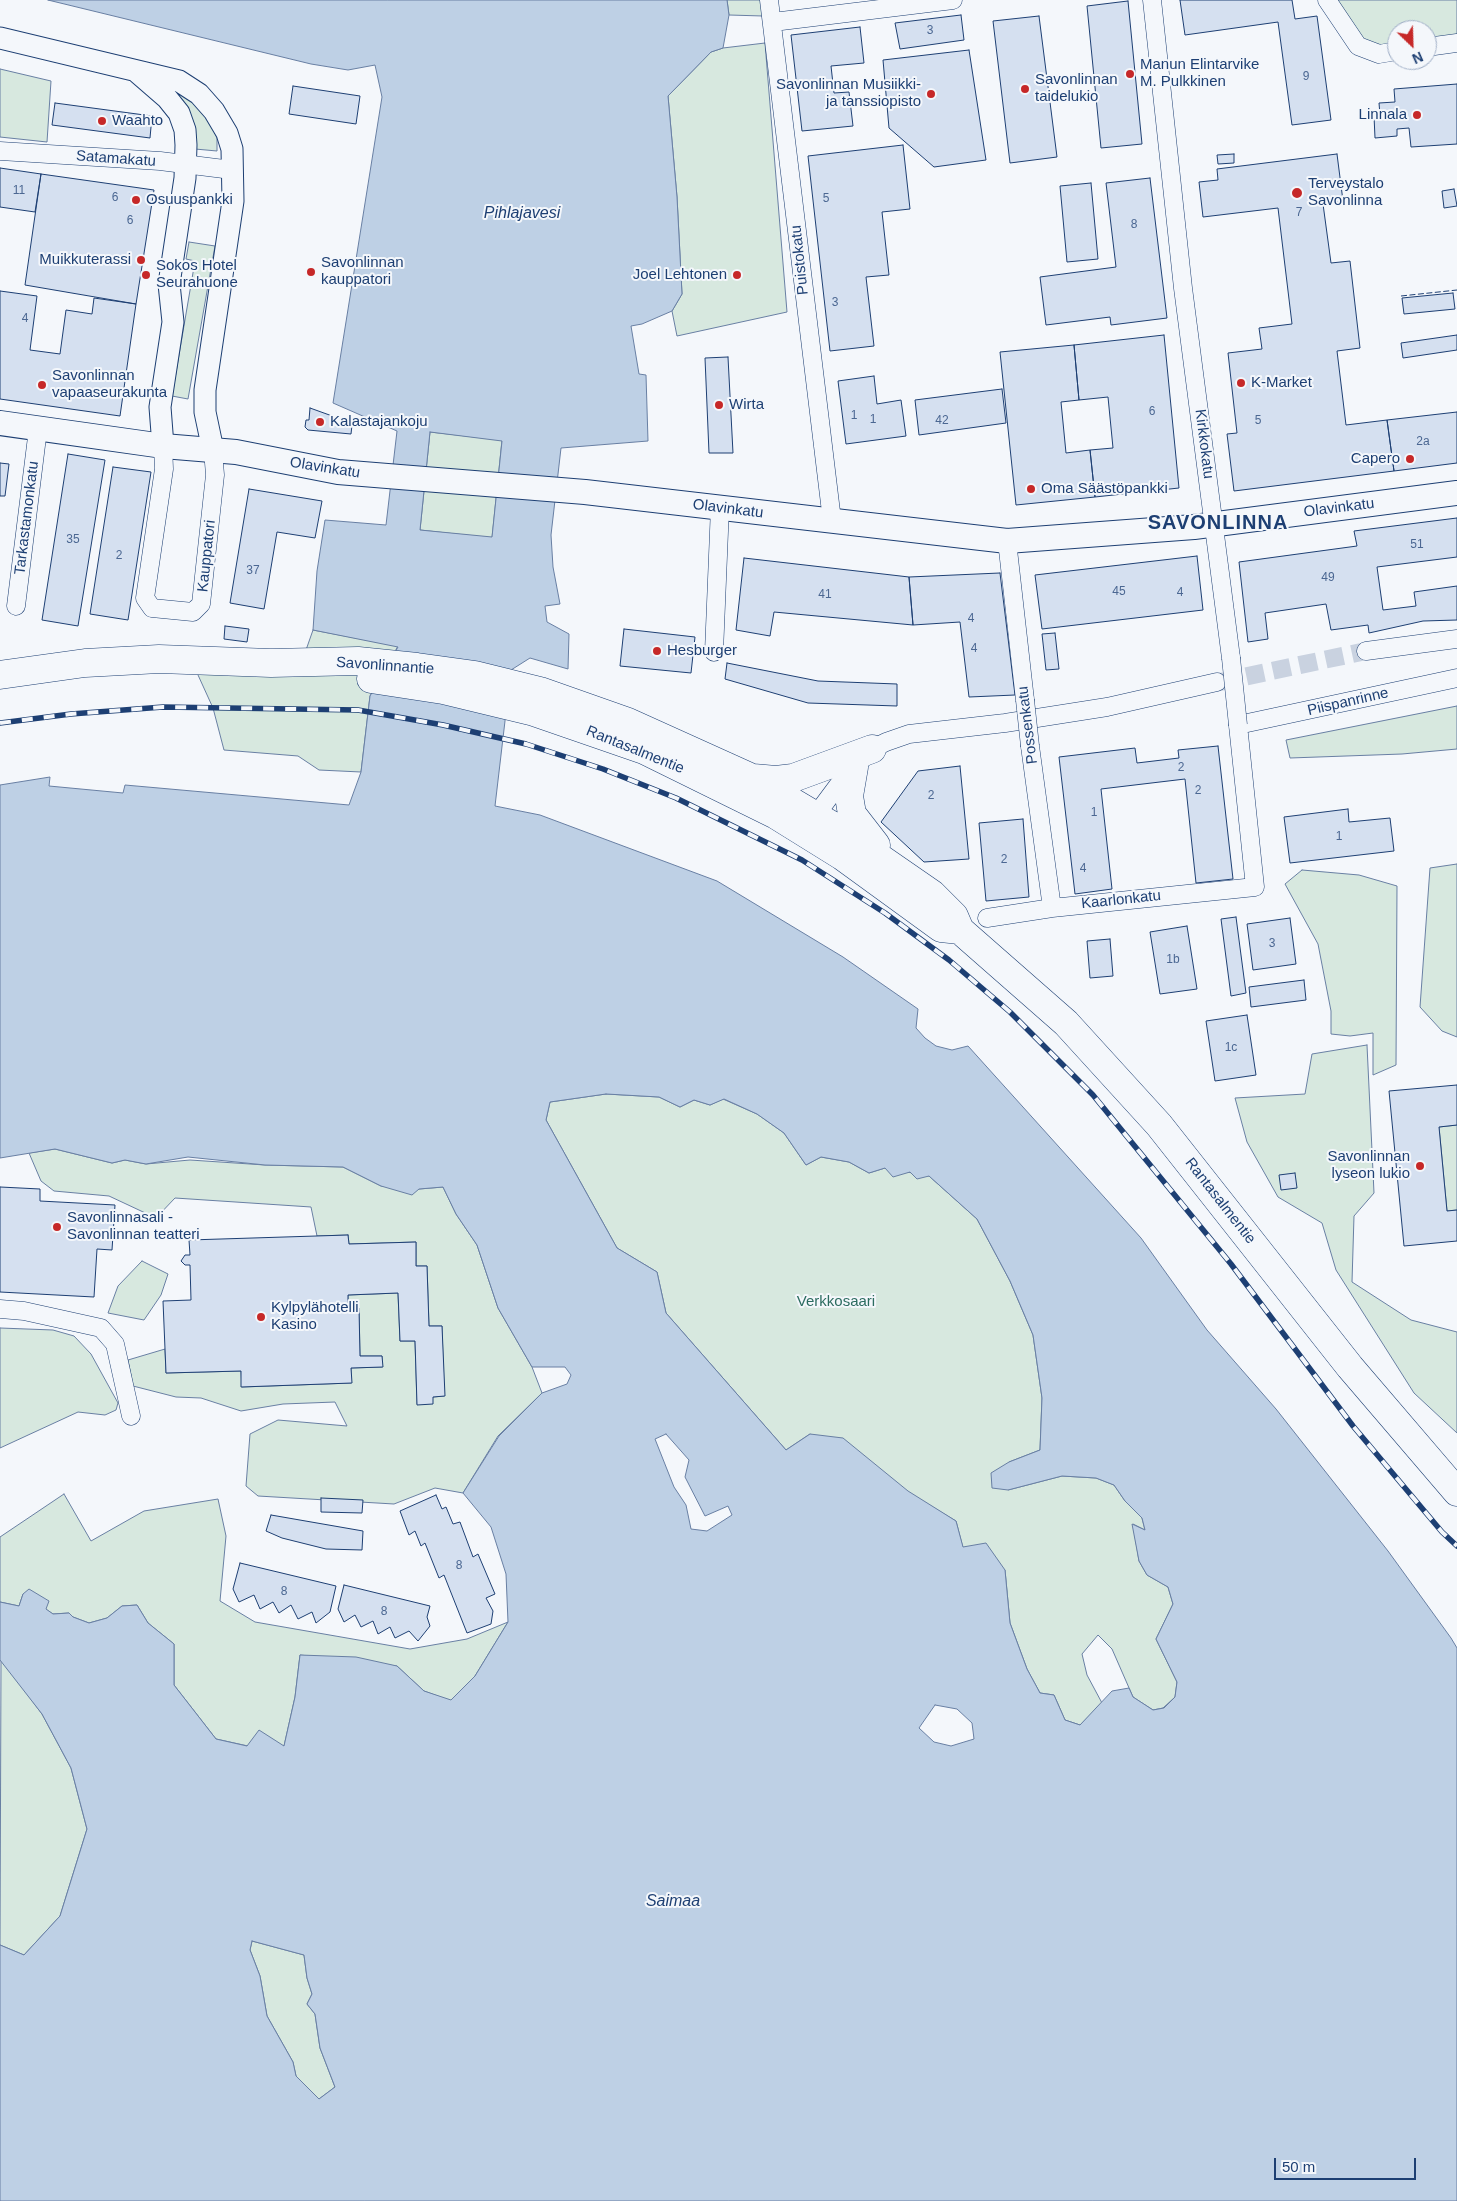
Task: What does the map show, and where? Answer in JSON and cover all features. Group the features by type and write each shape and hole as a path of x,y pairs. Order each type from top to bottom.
{"highway":[{"name":"Savonlinnantie","path":"0,675 85,664 159,659 216,659 475,675 537,701 628,722 752,778"},
{"name":"Rantasalmentie","path":"537,701 644,750 768,811 810,823 893,865 932,894 954,916 973,929 1030,991 1098,1056 1159,1124 1350,1367 1457,1492"},
{"path":"752,778 776,780 793,778 863,758"},
{"path":"863,758 849,796 852,814 893,865"},
{"name":"Rantasalmentie","path":"752,778 810,823 873,878 941,928 973,929"}],"main road":[{"name":"Olavinkatu","path":"0,423 163,446 236,452 338,472 584,492 1007,541 1214,524 1457,493"}],"street":[{"name":"Puistokatu","path":"769,0 832,520"},
{"path":"773,22 953,0"},
{"name":"Kirkkokatu","path":"1152,0 1178,246 1231,658 1255,887"},
{"path":"1327,0 1358,46 1379,54 1387,53"},
{"path":"0,38 133,69"},
{"path":"1437,46 1457,43"},
{"name":"Kauppatori","path":"133,69 179,81 199,94 214,111 227,133 232,149 233,201 204,412 215,475 202,604 193,612 152,608 145,598 164,469 160,408 173,322 169,284 186,164 184,130 178,113 167,98 133,69"},
{"name":"Satamakatu","path":"0,151 186,164 232,170"},
{"name":"Tarkastamonkatu","path":"16,606 38,429"},
{"path":"714,652 720,507"},
{"name":"Possenkatu","path":"1007,541 1030,746 1052,908"},
{"path":"1366,651 1457,639"},
{"name":"Piispanrinne","path":"1238,725 1457,678"},
{"path":"810,823 832,791 863,758 909,734 1068,714 1217,682"},
{"name":"Kaarlonkatu","path":"973,929 1052,908 1255,887"},
{"path":"0,1309 101,1328 114,1344 131,1416"}],"green space":[{"path":"727,0 763,0 763,16 729,15"},
{"path":"1327,0 1457,0 1457,43 1437,46 1437,20 1387,20 1387,50 1358,46"},
{"path":"765,43 787,312 677,336 672,311 682,294 677,197 668,96 711,52 723,48"},
{"path":"0,69 51,81 47,142 0,137"},
{"path":"182,90 209,119 217,138 217,151 195,149 189,114 178,94"},
{"path":"189,242 215,246 188,399 172,396 195,261 186,259"},
{"path":"430,432 502,440 492,538 420,530"},
{"path":"313,630 398,646 370,696 361,772 319,770 298,756 224,750 213,708 193,664 306,650"},
{"path":"1457,706 1457,749 1402,754 1290,758 1286,740"},
{"path":"1457,864 1457,1037 1442,1031 1420,1007 1430,868"},
{"path":"1302,870 1359,875 1397,886 1396,1065 1373,1075 1373,1033 1350,1036 1331,1034 1331,1011 1318,944 1285,884"},
{"path":"1367,1045 1374,1193 1354,1216 1352,1282 1411,1320 1457,1332 1457,1433 1414,1393 1336,1270 1322,1223 1278,1197 1247,1142 1235,1098 1305,1094 1312,1054"},
{"name":"Verkkosaari","path":"606,1094 659,1097 680,1107 694,1100 710,1105 723,1099 757,1114 784,1133 806,1165 821,1157 849,1162 869,1173 885,1168 929,1176 977,1219 1010,1281 1033,1335 1042,1398 1040,1450 1009,1462 1008,1490 1062,1476 1096,1478 1114,1485 1125,1501 1142,1518 1145,1530 1133,1524 1139,1561 1147,1575 1168,1587 1173,1604 1156,1639 1177,1682 1175,1697 1163,1708 1153,1710 1133,1697 1112,1649 1098,1635 1082,1654 1087,1675 1102,1703 1080,1725 1065,1720 1054,1695 1040,1693 1027,1669 1010,1623 1005,1570 963,1548 956,1521 810,1434 786,1450 666,1313 657,1272 617,1248 546,1120 550,1102"},
{"path":"1457,1125 1457,1210 1447,1211 1439,1127"},
{"path":"55,1149 112,1163 125,1160 146,1164 190,1160 265,1165 343,1167 381,1186 419,1189 443,1187 456,1214 477,1245 498,1308 532,1367 542,1393 498,1436 463,1493 435,1488 394,1504 258,1496 246,1486 250,1434 278,1420 347,1426 335,1402 283,1404 241,1411 201,1398 176,1397 133,1386 128,1360 165,1349 166,1373 241,1371 242,1387 351,1383 351,1368 382,1367 382,1356 360,1356 359,1308 348,1308 348,1295 398,1293 400,1341 415,1341 417,1404 433,1397 444,1396 442,1326 429,1326 427,1266 416,1266 416,1242 349,1244 348,1235 317,1236 311,1207 175,1198 156,1218 109,1196 54,1191 41,1181 29,1153"},
{"path":"142,1261 168,1274 161,1295 144,1320 108,1313 118,1286"},
{"path":"0,1328 53,1330 74,1336 91,1354 118,1403 116,1410 105,1415 78,1412 0,1448"},
{"path":"64,1494 91,1541 144,1511 218,1499 226,1536 220,1601 255,1622 410,1649 467,1639 508,1622 475,1676 451,1701 424,1691 397,1666 300,1655 295,1697 284,1746 248,1746 216,1739 174,1685 174,1644 148,1623 137,1605 122,1606 107,1618 89,1623 73,1617 69,1613 53,1614 23,1594 19,1606 0,1602 0,1537"},
{"path":"1,1659 42,1714 71,1768 87,1829 60,1916 24,1955 0,1945"},
{"path":"252,1941 304,1955 307,1978 312,1994 307,2004 315,2014 320,2048 335,2087 319,2099 296,2076 293,2062 267,2016 260,1976 250,1950"}],"water":[{"name":"Saimaa","path":"48,0 727,0 729,15 723,48 711,52 668,96 677,197 682,294 672,311 642,324 631,326 639,374 646,375 648,441 561,448 551,535 553,567 560,604 545,606 547,622 569,634 568,669 530,658 511,670 495,806 540,815 717,881 843,957 918,1009 916,1028 936,1046 952,1050 968,1046 1141,1238 1207,1330 1276,1409 1388,1551 1451,1638 1457,1648 1457,2201 0,2201 0,1945 24,1955 60,1916 87,1829 71,1768 42,1714 0,1660 0,1602 19,1606 23,1594 29,1589 49,1601 46,1609 53,1614 69,1613 73,1617 89,1623 107,1618 122,1606 137,1605 148,1623 174,1644 174,1685 216,1739 247,1746 259,1730 284,1746 295,1697 300,1655 356,1657 397,1666 424,1691 451,1700 475,1676 508,1622 506,1574 491,1527 463,1493 499,1436 542,1393 567,1384 571,1375 565,1367 532,1367 498,1308 477,1245 456,1214 443,1187 419,1189 412,1195 381,1186 343,1167 265,1165 188,1157 146,1164 125,1160 112,1163 55,1149 0,1158 0,785 50,777 49,786 123,793 125,785 349,805 361,772 370,696 398,647 313,630 317,571 325,520 386,525 397,431 333,403 382,97 375,65 348,70 311,64","holes":["430,432 502,441 492,537 420,530","606,1094 659,1097 680,1107 694,1100 710,1105 724,1099 757,1114 784,1133 806,1165 821,1157 849,1162 869,1173 885,1168 893,1177 910,1172 917,1179 929,1176 977,1219 1010,1281 1033,1335 1042,1398 1040,1450 1009,1462 991,1473 992,1488 1008,1490 1062,1476 1096,1478 1114,1485 1125,1501 1142,1518 1145,1530 1132,1524 1139,1561 1147,1575 1168,1587 1173,1604 1156,1639 1177,1682 1175,1697 1164,1708 1153,1710 1133,1697 1129,1688 1112,1691 1080,1725 1065,1720 1054,1695 1040,1693 1027,1669 1010,1623 1005,1570 986,1543 963,1547 956,1521 908,1491 843,1438 810,1434 786,1450 666,1313 657,1272 617,1248 546,1120 550,1102","666,1434 689,1460 685,1477 705,1516 728,1506 732,1515 707,1531 691,1529 686,1505 674,1487 655,1439","935,1705 957,1709 972,1723 974,1739 951,1746 934,1742 919,1728","252,1941 304,1955 307,1978 312,1994 307,2004 315,2014 320,2048 335,2087 319,2099 296,2076 293,2062 267,2016 260,1976 250,1950"]}],"building":[{"path":"1180,0 1292,0 1295,19 1317,16 1331,120 1292,125 1278,22 1185,35"},
{"path":"1128,1 1142,144 1101,148 1087,6"},
{"path":"961,15 964,40 900,49 895,23"},
{"name":"Savonlinnan taidelukio","path":"1039,16 1057,157 1010,163 993,21"},
{"path":"860,27 864,63 831,66 834,93 849,92 853,126 802,131 791,35"},
{"name":"Savonlinnan Musiikki- ja tanssiopisto","path":"969,50 986,160 934,167 889,128 883,60"},
{"name":"Linnala","path":"1457,84 1457,144 1411,147 1409,128 1397,129 1397,136 1375,138 1374,116 1380,115 1379,103 1395,102 1394,89"},
{"path":"293,86 360,96 356,124 289,114"},
{"name":"Waahto","path":"55,103 152,116 150,138 52,125"},
{"path":"903,145 910,209 882,212 889,275 866,277 874,346 830,351 808,156"},
{"path":"1234,154 1234,163 1218,164 1217,155"},
{"path":"1337,154 1343,201 1323,204 1331,263 1350,261 1360,348 1337,351 1346,425 1387,420 1394,471 1234,491 1227,434 1237,433 1228,353 1262,349 1259,328 1292,324 1278,208 1203,217 1199,182 1218,180 1217,169"},
{"path":"0,168 41,174 35,212 0,207"},
{"path":"41,174 154,190 136,304 25,285"},
{"path":"1150,178 1167,318 1111,325 1110,317 1046,325 1040,277 1116,267 1106,183"},
{"path":"1091,183 1098,259 1067,262 1060,186"},
{"path":"1454,189 1457,206 1444,208 1442,191"},
{"path":"0,291 37,296 30,350 60,354 66,310 92,314 94,298 136,304 120,416 0,399"},
{"path":"1453,293 1455,309 1404,314 1402,298"},
{"path":"1164,335 1179,488 1095,497 1090,450 1113,448 1108,397 1079,400 1074,345"},
{"path":"1457,335 1457,350 1403,358 1401,343"},
{"path":"1074,345 1079,400 1061,402 1066,453 1090,450 1095,497 1016,505 1000,352"},
{"name":"Wirta","path":"728,357 733,453 709,453 705,358"},
{"path":"874,376 877,404 901,400 906,436 846,444 838,381"},
{"path":"1002,389 1006,423 919,435 915,400"},
{"name":"Kalastajankoju","path":"310,408 335,417 334,423 352,425 351,434 308,430 305,427 306,420 309,420"},
{"path":"1457,412 1457,463 1394,471 1387,420"},
{"path":"68,454 105,460 78,626 42,620"},
{"path":"0,463 9,464 5,496 0,496"},
{"path":"113,467 151,472 128,620 90,614"},
{"path":"249,489 322,501 315,538 277,532 264,609 230,603"},
{"path":"1457,518 1457,557 1377,567 1383,610 1416,606 1414,592 1457,586 1457,620 1423,621 1369,633 1368,625 1331,630 1326,604 1265,613 1268,639 1248,642 1239,562 1357,546 1354,531"},
{"path":"1197,556 1203,610 1042,629 1035,575"},
{"path":"744,558 909,577 913,625 774,612 770,636 736,630"},
{"path":"1000,573 1015,695 969,697 960,622 913,625 909,577"},
{"path":"225,626 249,629 247,642 224,639"},
{"name":"Hesburger","path":"624,629 695,637 691,673 620,666"},
{"path":"1055,633 1059,669 1046,670 1042,634"},
{"path":"727,663 818,681 897,684 897,706 808,703 725,679"},
{"path":"1218,746 1233,879 1196,883 1185,779 1101,789 1112,889 1075,894 1059,757 1135,748 1137,763 1179,758 1178,750"},
{"path":"960,766 969,859 924,862 881,822 918,771"},
{"path":"1348,809 1349,822 1390,818 1394,851 1290,863 1284,817"},
{"path":"1023,819 1029,897 986,901 979,823"},
{"path":"1236,917 1246,993 1231,996 1221,919"},
{"path":"1290,918 1296,964 1253,970 1247,924"},
{"path":"1187,926 1197,989 1160,994 1150,932"},
{"path":"1110,939 1113,976 1090,978 1087,941"},
{"path":"1304,980 1306,1000 1251,1007 1249,987"},
{"path":"1247,1015 1256,1075 1215,1081 1206,1021"},
{"path":"1457,1085 1457,1125 1439,1127 1447,1211 1457,1210 1457,1241 1404,1246 1389,1091"},
{"path":"1295,1173 1297,1188 1281,1190 1279,1175"},
{"name":"Savonlinnasali - Savonlinnan teatteri","path":"0,1187 40,1189 40,1201 115,1205 112,1250 97,1249 94,1297 0,1292"},
{"name":"Kylpylähotelli Kasino","path":"348,1235 349,1244 416,1242 416,1266 427,1266 429,1326 442,1326 445,1396 433,1397 433,1404 417,1405 415,1341 400,1341 398,1293 348,1295 348,1308 359,1308 360,1356 382,1356 383,1367 351,1368 352,1383 241,1387 241,1371 166,1373 163,1301 191,1300 190,1265 185,1265 181,1261 185,1255 190,1255 189,1240"},
{"path":"436,1495 442,1509 446,1507 453,1524 460,1522 473,1557 478,1554 495,1594 486,1598 493,1611 491,1624 467,1633 444,1575 439,1578 425,1543 421,1546 415,1531 409,1535 400,1511"},
{"path":"321,1498 363,1500 362,1513 321,1512"},
{"path":"271,1515 363,1531 362,1550 326,1549 282,1538 266,1531"},
{"path":"240,1563 336,1586 330,1612 316,1623 312,1612 298,1619 291,1605 279,1613 273,1602 260,1609 254,1595 239,1602 233,1589"},
{"path":"344,1585 430,1606 427,1617 430,1626 418,1641 409,1631 395,1638 390,1627 378,1634 373,1621 361,1627 355,1615 344,1622 338,1609"}],"tunnel":[{"path":"1220,682 1366,651"}],"railway":[{"path":"0,723 71,714 163,707 358,710 443,725 526,744 603,769 676,798 802,860 885,913 949,960 1010,1012 1093,1095 1231,1264 1353,1426 1442,1532 1457,1546"}],"fence":[{"path":"1401,296 1457,290"}],"place":[{"name":"Manun Elintarvike M. Pulkkinen","path":"1130,74"},
{"name":"Savonlinnan taidelukio","path":"1025,89"},
{"name":"Savonlinnan Musiikki- ja tanssiopisto","path":"931,94"},
{"name":"Linnala","path":"1417,115"},
{"name":"Waahto","path":"102,121"},
{"name":"Terveystalo Savonlinna","path":"1297,193"},
{"name":"Osuuspankki","path":"136,200"},
{"name":"Muikkuterassi","path":"141,260"},
{"name":"Savonlinnan kauppatori","path":"311,272"},
{"name":"Sokos Hotel Seurahuone","path":"146,275"},
{"name":"Joel Lehtonen","path":"737,275"},
{"name":"K-Market","path":"1241,383"},
{"name":"Savonlinnan vapaaseurakunta","path":"42,385"},
{"name":"Wirta","path":"719,405"},
{"name":"Kalastajankoju","path":"320,422"},
{"name":"Capero","path":"1410,459"},
{"name":"Oma Säästöpankki","path":"1031,489"},
{"name":"Hesburger","path":"657,651"},
{"name":"Savonlinnan lyseon lukio","path":"1420,1166"},
{"name":"Savonlinnasali - Savonlinnan teatteri","path":"57,1227"},
{"name":"Kylpylähotelli Kasino","path":"261,1317"}],"district":[{"name":"SAVONLINNA","path":"1218,523"}],"water label":[{"name":"Pihlajavesi","path":"522,214"}]}
